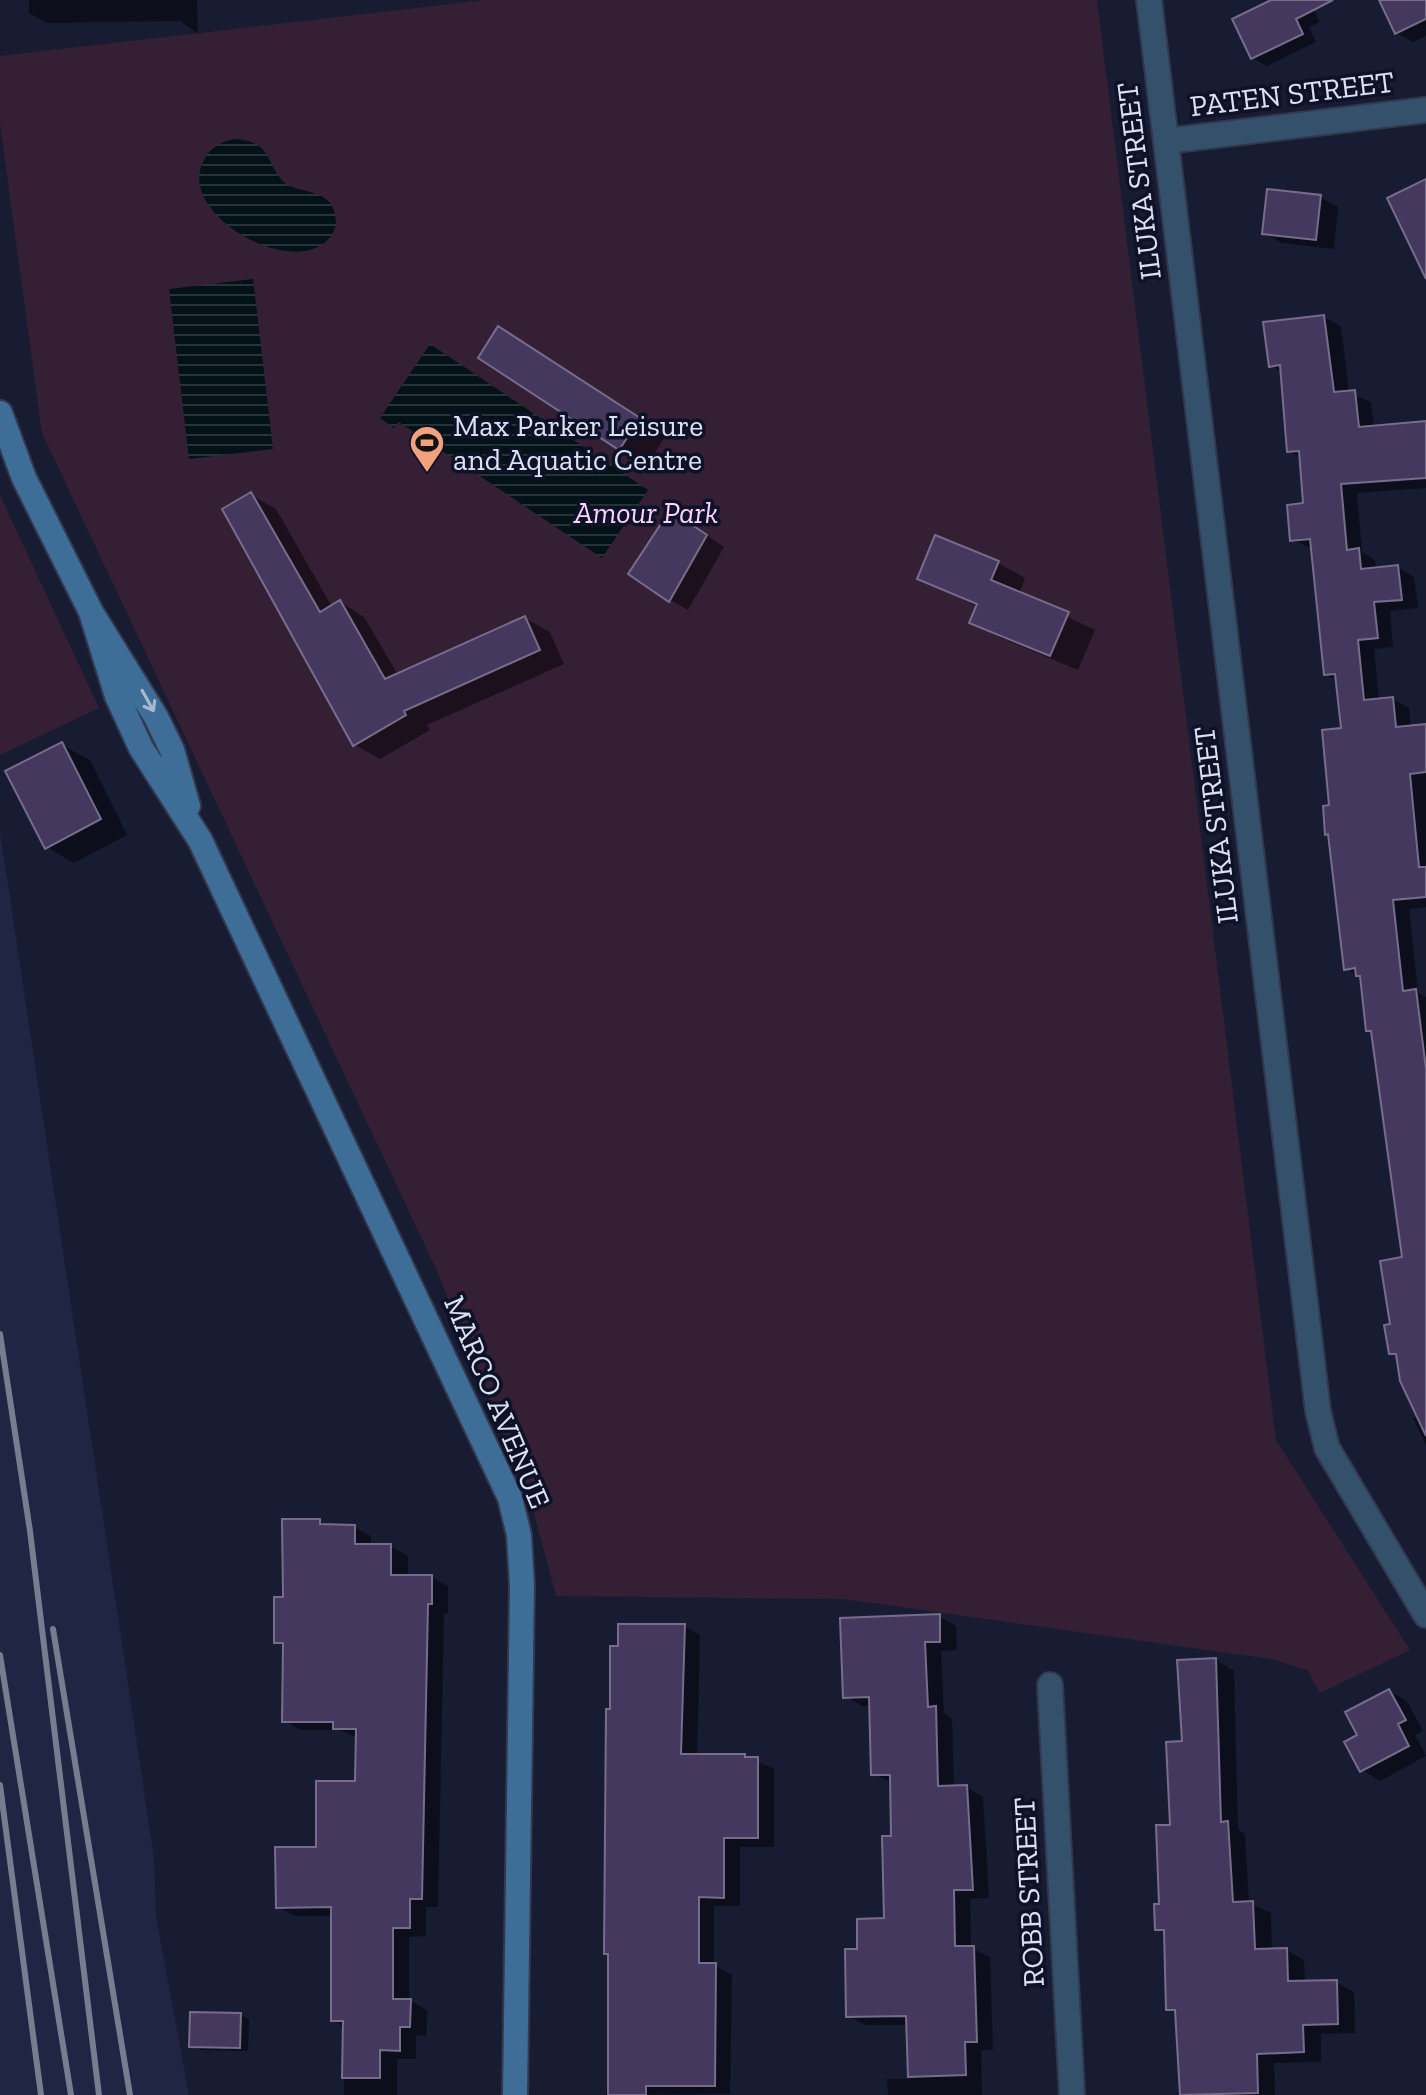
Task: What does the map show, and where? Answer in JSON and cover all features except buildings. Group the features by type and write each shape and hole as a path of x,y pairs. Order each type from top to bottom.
{"street":[{"name":"ILUKA STREET","path":"1149,0 1321,1431 1336,1466 1426,1615"},
{"name":"PATEN STREET","path":"1166,141 1426,110"},
{"name":"MARCO AVENUE","path":"0,413 24,478 91,612 117,696 141,748 195,831 463,1394 513,1507 522,1585 515,2095"},
{"name":"ROBB STREET","path":"1050,1685 1072,2095"}],"shaded area":[{"path":"235,139 248,141 263,150 287,185 320,196 332,205 336,225 323,244 303,251 278,250 252,241 228,226 210,207 200,186 202,164 215,147"},
{"path":"253,279 273,449 189,459 169,289"},
{"path":"430,344 648,490 602,558 399,422 394,428 380,418"},
{"path":"0,832 154,1859 156,1916 189,2095 0,2095"}],"green space":[{"name":"Amour Park","path":"485,0 1097,0 1276,1440 1410,1650 1320,1693 1307,1670 1271,1659 844,1599 556,1596 533,1510 437,1271 42,433 0,124 0,56"},
{"path":"0,495 99,708 0,755"}],"railway":[{"path":"0,1334 30,1531 99,2095"},
{"path":"53,1629 130,2095"},
{"path":"0,1655 71,2095"},
{"path":"0,1785 41,2095"}],"place":[{"name":"Max Parker Leisure and Aquatic Centre","path":"427,474"}]}
